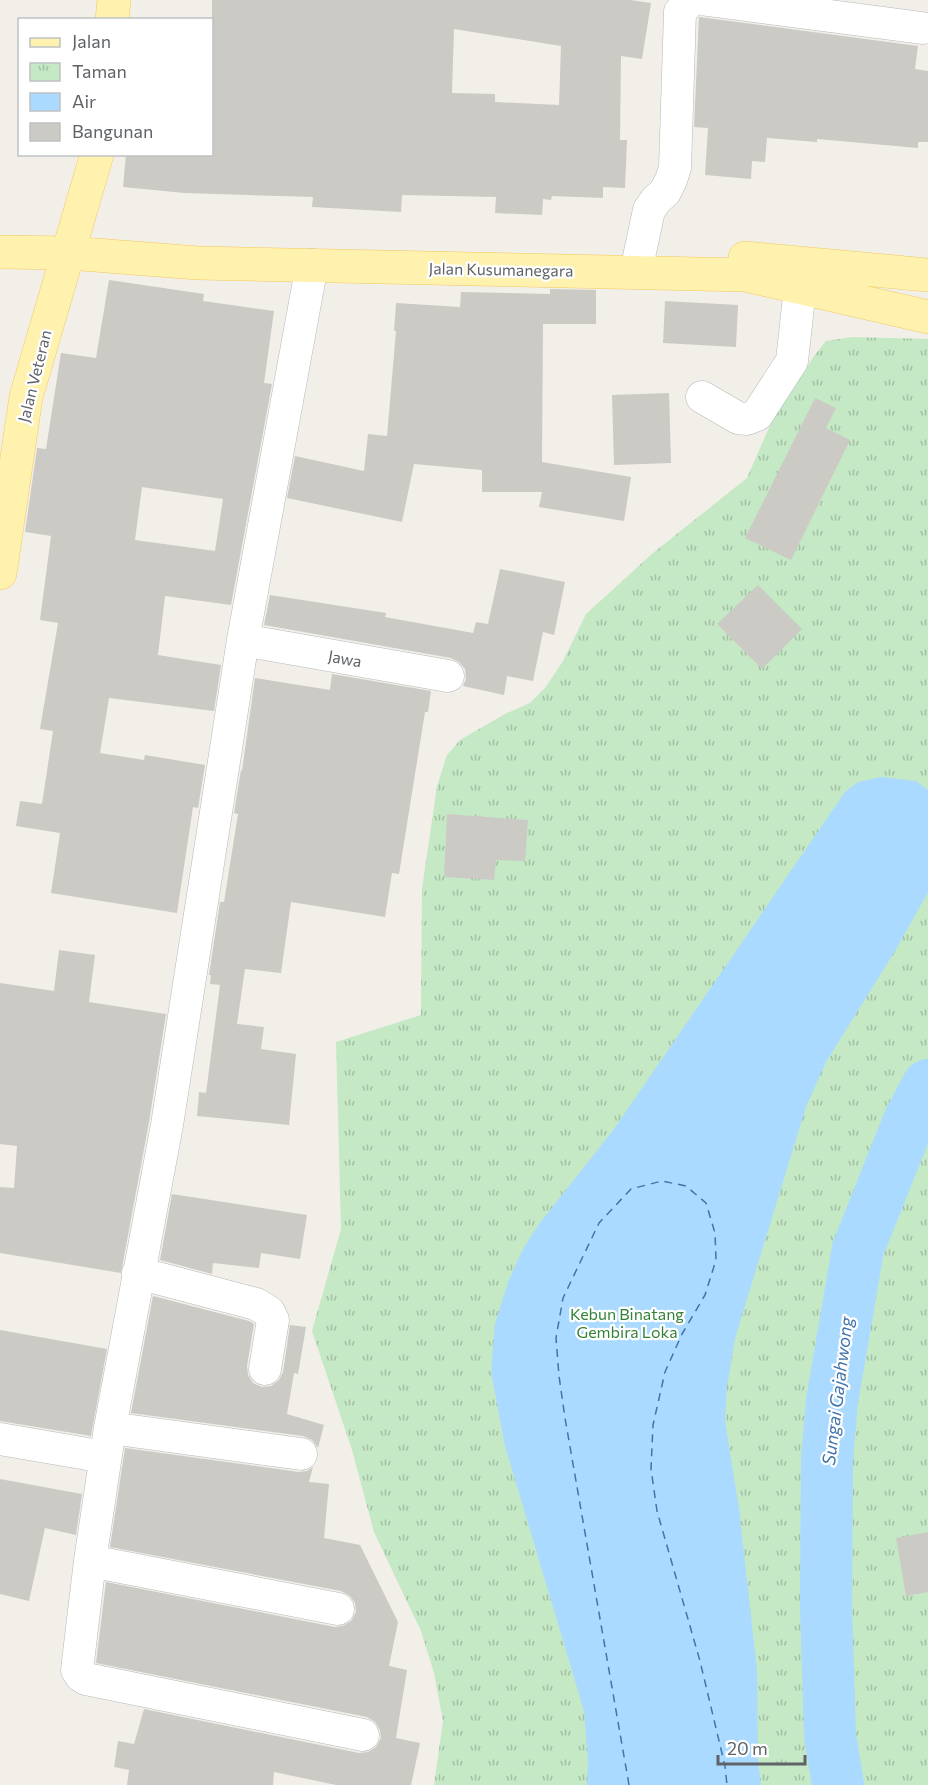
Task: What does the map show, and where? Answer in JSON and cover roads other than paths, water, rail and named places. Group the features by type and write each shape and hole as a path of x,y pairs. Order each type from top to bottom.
{"main road":[{"path":"112,18 114,0"},
{"name":"Jalan Veteran","path":"0,573 26,397 97,156"},
{"name":"Jalan Kusumanegara","path":"0,252 69,253 199,248 753,258 928,275"},
{"name":"Jalan Kusumanegara","path":"69,253 198,263 745,275 928,317"}],"street":[{"path":"639,256 649,210 664,192 675,168 680,12 693,0"},
{"path":"707,0 922,28"},
{"path":"312,265 243,640 167,1125 108,1442 90,1561 77,1670 86,1679 363,1735"},
{"path":"702,397 738,418 747,419 757,415 792,361 800,288"},
{"name":"Jawa","path":"243,640 447,676"},
{"path":"138,1273 256,1304 269,1312 273,1320 266,1369"},
{"path":"0,1439 108,1442 301,1454"},
{"path":"90,1561 338,1610"}],"water":[{"path":"881,777 916,781 928,790 928,892 895,951 826,1062 806,1107 735,1338 727,1387 725,1421 739,1509 757,1670 758,1761 761,1785 587,1785 588,1761 584,1711 505,1446 491,1372 495,1324 508,1282 523,1249 539,1224 614,1129 845,792 858,782"}],"waterway":[{"name":"Sungai Gajahwong","path":"838,1785 830,1736 826,1605 827,1459 832,1401 858,1249 909,1121 928,1085"}],"park label":[{"name":"Kebun Binatang Gembira Loka","path":"627,1322"}]}
